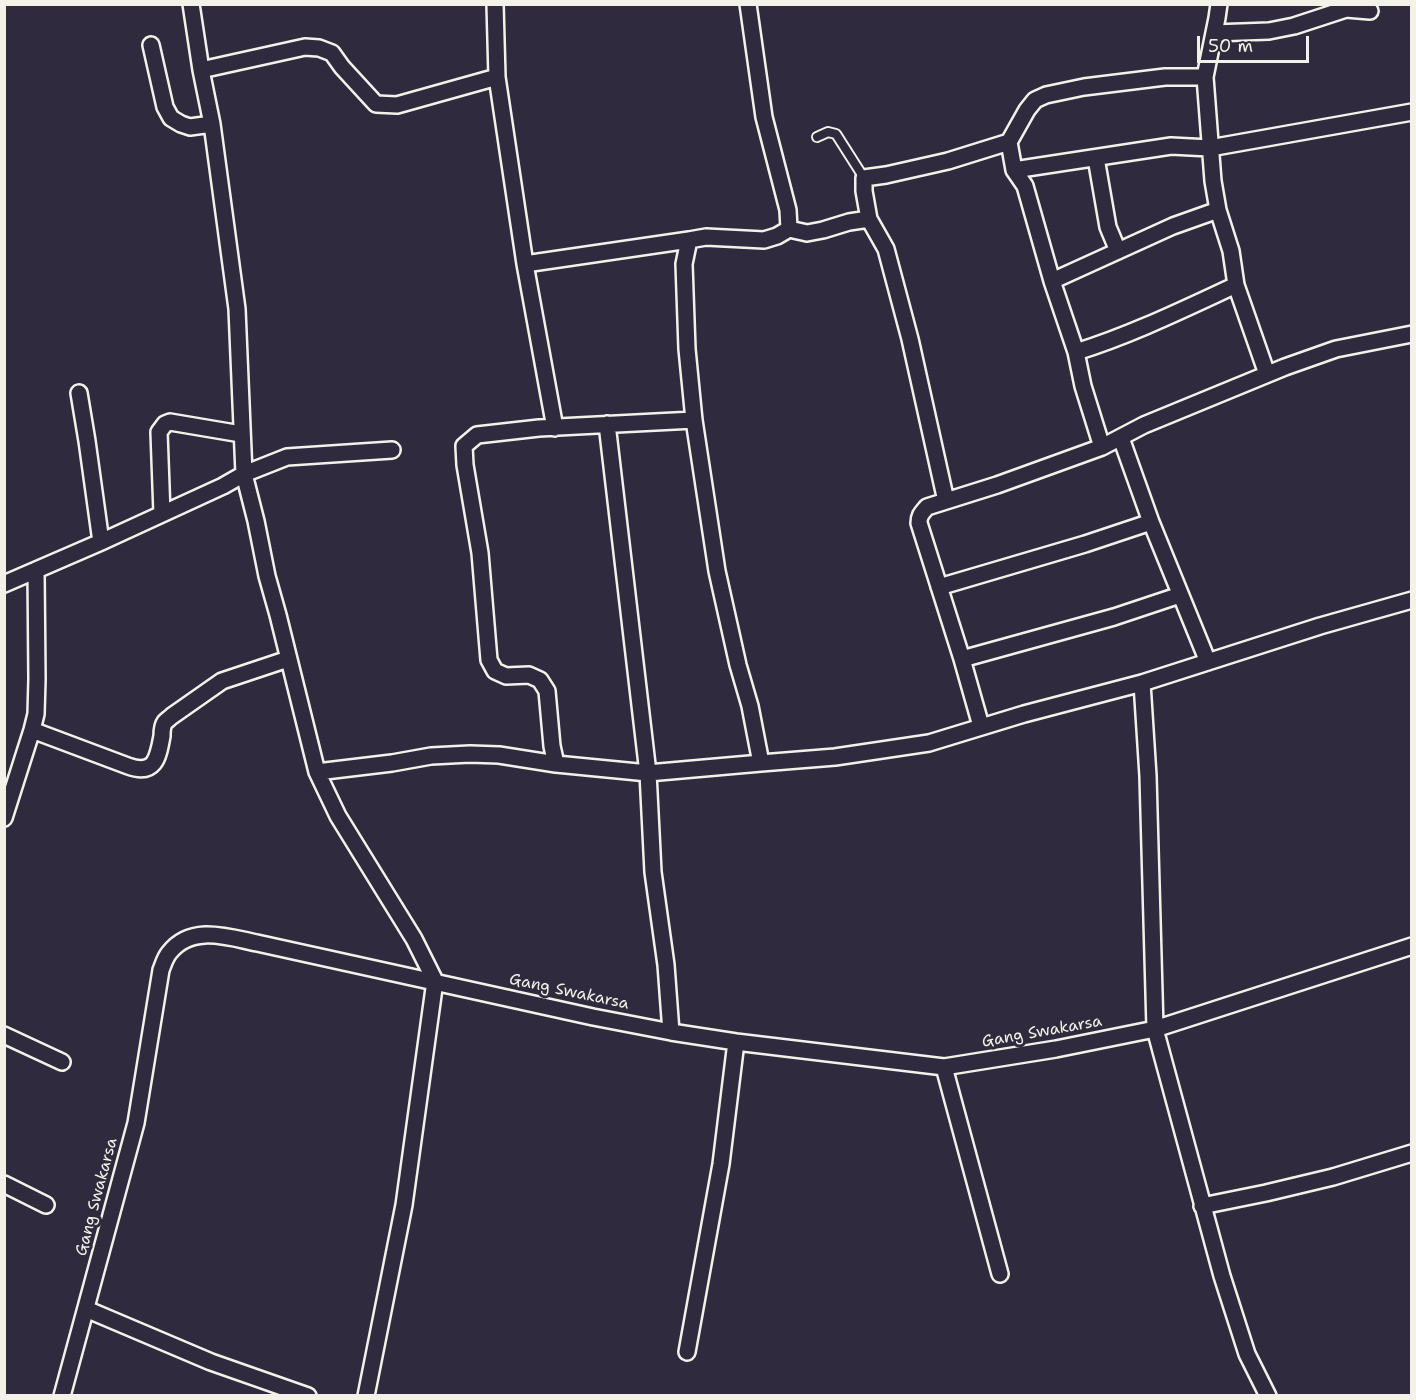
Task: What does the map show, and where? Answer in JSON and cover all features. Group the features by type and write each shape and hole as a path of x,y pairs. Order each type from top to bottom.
{"street":[{"path":"191,4 212,124 237,309 244,474 267,576 317,772 339,816 414,939 435,981 404,1205 366,1395"},
{"path":"495,4 497,77 525,264 555,428"},
{"path":"748,4 764,117 788,210 789,229"},
{"path":"1219,4 1205,77 1213,181 1218,210 1231,251 1236,285 1268,374"},
{"path":"1214,33 1294,26 1346,9 1370,11"},
{"path":"151,45 165,106 171,118 190,127 212,124"},
{"path":"201,70 305,47 319,48 332,53 369,98 376,104 384,106 397,105 497,77"},
{"path":"1102,447 1085,394 1076,352 1052,281 1025,186 1014,170 1009,142 1027,110 1035,100 1046,95 1084,87 1165,77 1205,77"},
{"path":"1014,170 1171,146 1210,148 1412,112"},
{"path":"946,501 910,339 886,249 869,219 864,178 948,161 1009,142"},
{"path":"1096,158 1108,227 1118,251"},
{"path":"1052,281 1173,225 1218,210"},
{"path":"525,264 706,237 764,240 789,229 807,232 869,219"},
{"path":"689,240 684,264 687,349 694,420 717,571 738,665 750,706 761,763"},
{"path":"1076,352 1196,304 1236,285"},
{"path":"981,726 919,523 919,516 927,507 997,485 1102,447 1144,424 1336,349 1412,334"},
{"path":"79,393 101,542"},
{"path":"556,764 547,691 540,680 529,675 506,676 495,671 489,660 480,553 465,465 464,446 477,435 539,428 694,420"},
{"path":"162,514 159,432 165,424 170,422 241,434"},
{"path":"606,424 648,773 653,872 666,965 671,1032"},
{"path":"1121,438 1150,522 1208,662"},
{"path":"4,584 101,542 223,486 244,474 287,457 392,450"},
{"path":"939,587 1085,544 1150,522"},
{"path":"4,818 36,714 38,679 36,570"},
{"path":"962,659 1114,617 1180,595"},
{"path":"317,772 431,756 470,754 648,773 835,757 929,743 981,726 1142,683 1320,626 1412,600"},
{"path":"32,730 138,770 144,770 158,757 165,721 222,681 288,659"},
{"path":"1142,683 1148,776 1155,1029 1222,1276 1247,1354 1268,1395"},
{"name":"Gang Swakarsa","path":"62,1395 136,1123 161,970 168,954 179,944 197,935 216,935 671,1032 944,1067 1056,1049 1155,1029 1412,946"},
{"path":"4,1035 62,1062"},
{"path":"687,1352 721,1164 736,1042"},
{"path":"944,1067 1000,1274"},
{"path":"1202,1206 1332,1177 1412,1153"},
{"path":"4,1184 46,1205"},
{"path":"86,1309 211,1362 308,1395"}],"lane":[{"path":"818,137 828,132 836,134 864,178"}]}
